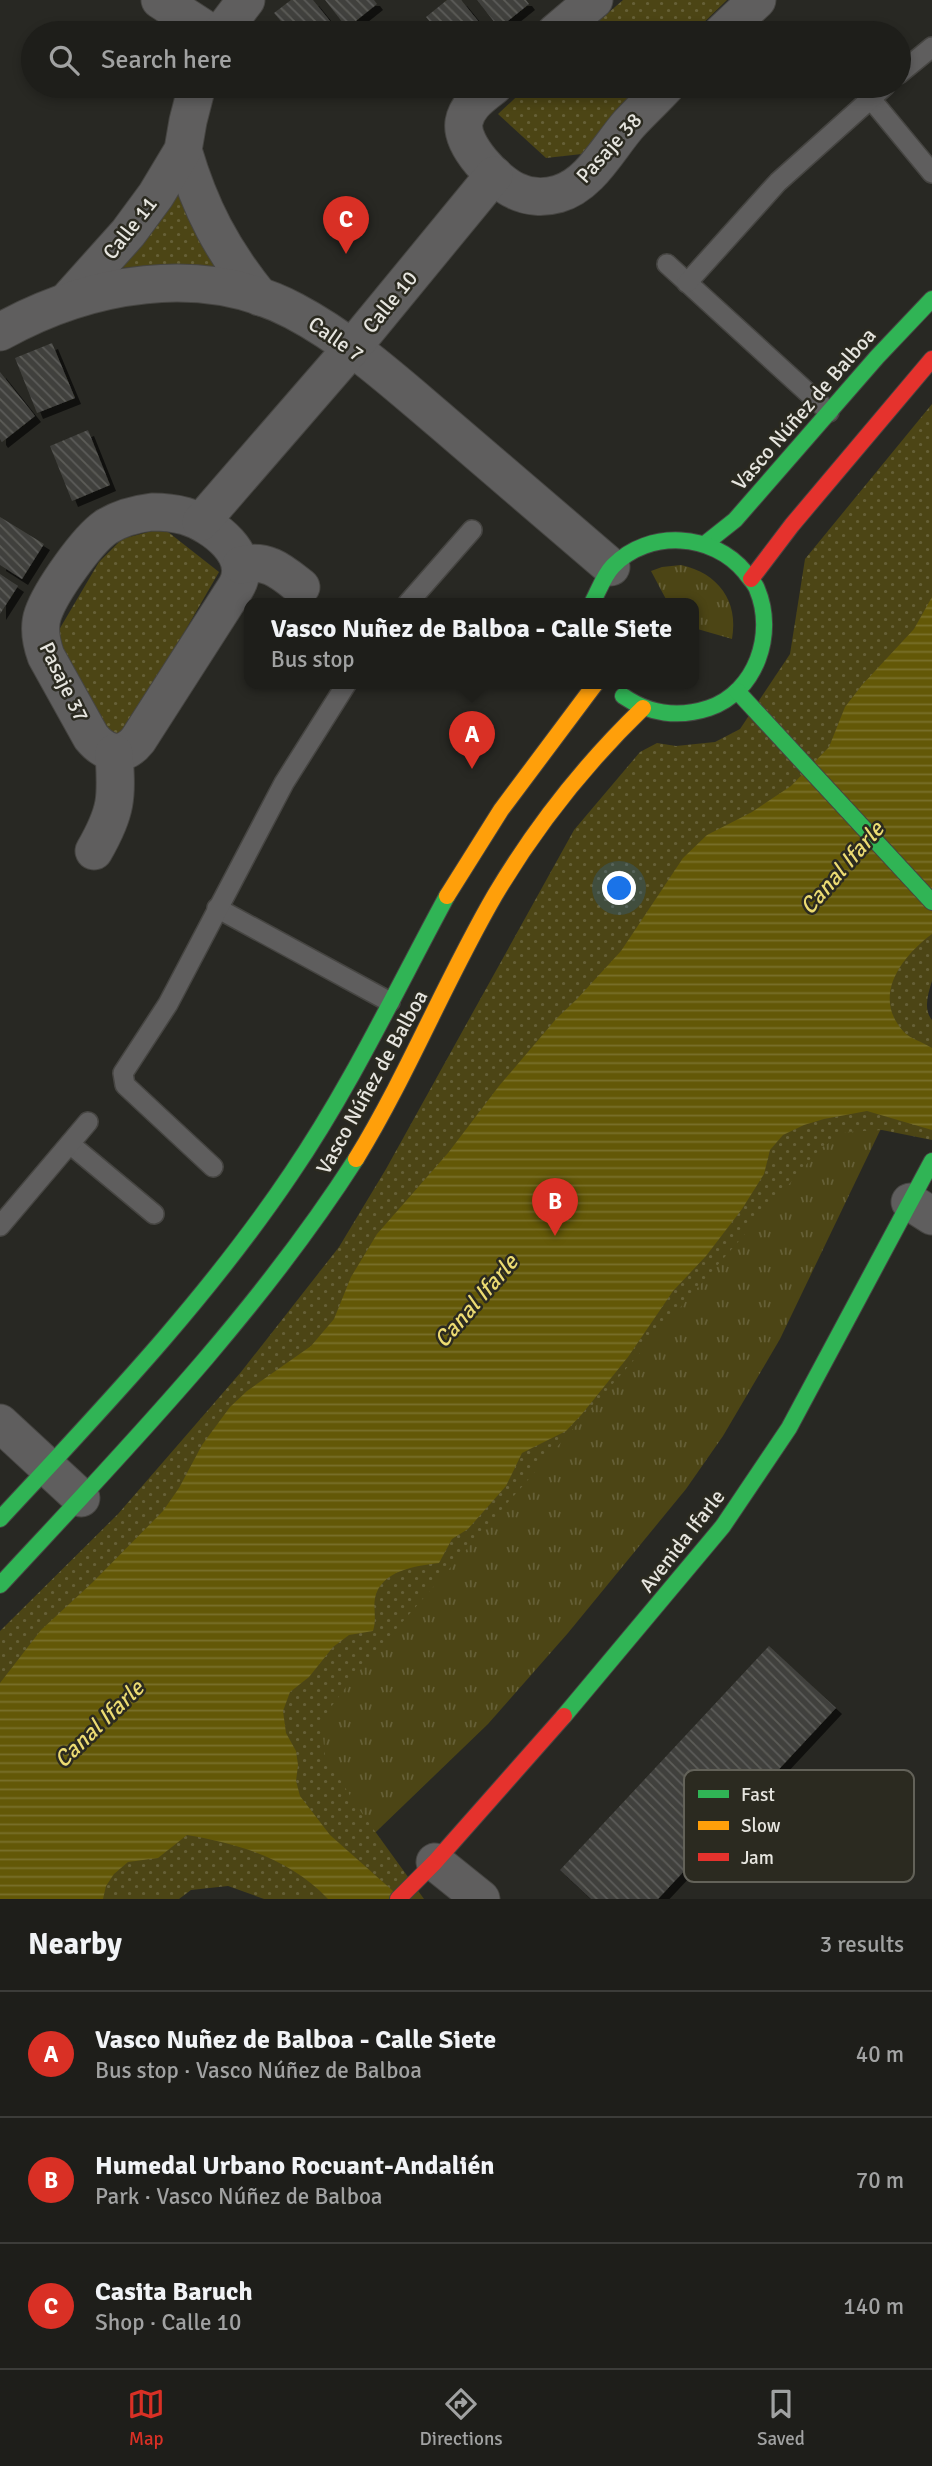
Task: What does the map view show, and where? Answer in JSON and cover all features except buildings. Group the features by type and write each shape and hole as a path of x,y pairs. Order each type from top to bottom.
{"street":[{"path":"160,0 192,21"},
{"path":"230,21 246,0"},
{"path":"569,21 594,0"},
{"path":"735,21 757,0"},
{"name":"Calle 11","path":"68,300 128,233 156,195 183,150 194,98"},
{"name":"Pasaje 38","path":"479,98 467,113 463,130 468,146 503,184 529,195 557,195 583,180 628,125 654,98"},
{"name":"Calle 11","path":"183,150 194,189 211,225 228,255 260,297"},
{"name":"Calle 10","path":"201,522 351,349 494,175"},
{"name":"Calle 7","path":"0,332 68,300 114,289 162,284 225,288 260,297 323,327 396,382 611,567"},
{"name":"Vasco Núñez de Balboa","path":"706,543 736,520 886,346 932,299"},
{"path":"751,579 792,525 932,359"},
{"name":"Pasaje 37","path":"114,753 98,746 91,737 41,643 43,615 83,550 107,527 129,517 168,512 201,522 231,547 242,565"},
{"path":"594,598 602,579 611,567 638,547 654,541 689,539 706,543 731,557 751,579 763,607 764,638 755,667 737,691 713,707 671,714 643,708 616,689"},
{"path":"94,851 114,808 117,789 114,753 132,748 138,740 240,580 242,565 257,562 269,564 301,587"},
{"name":"Vasco Núñez de Balboa","path":"0,1519 128,1380 266,1210 332,1110 472,853 521,781 591,689"},
{"path":"737,691 932,902"},
{"name":"Vasco Núñez de Balboa","path":"0,1585 206,1357 285,1261 330,1200 381,1118 478,925 502,883 576,778 643,708"},
{"name":"Avenida Ifarle","path":"398,1899 548,1736 723,1526 789,1428 921,1209 932,1161"},
{"path":"0,1423 81,1498"},
{"path":"425,1872 481,1899"}],"lane":[{"path":"911,64 932,47"},
{"path":"687,283 778,183 870,98"},
{"path":"881,98 932,173"},
{"path":"667,264 829,412"},
{"path":"412,598 472,530"},
{"path":"213,1167 125,1085 122,1078 168,1004 284,783 343,689"},
{"path":"217,908 390,1003"},
{"path":"0,1226 88,1122"},
{"path":"70,1144 155,1214"}],"green space":[{"path":"623,0 727,0 705,21 599,21"},
{"path":"515,98 630,98 582,154 546,158 498,114"},
{"path":"178,194 198,234 225,270 201,265 116,268 153,230"},
{"path":"932,404 932,981 927,1006 932,1020 932,1140 882,1130 846,1132 821,1148 352,1679 331,1707 322,1726 325,1756 356,1805 424,1899 264,1899 228,1886 191,1890 179,1899 0,1899 0,1631 118,1514 241,1372 339,1247 386,1169 574,830 640,752 657,743 676,746 715,742 740,729 790,654 805,559"},
{"path":"163,528 219,572 125,735 108,738 53,640 99,562 122,539"},
{"path":"681,565 706,575 715,582 729,601 732,639 699,629 699,598 665,598 651,571"},
{"path":"887,1116 780,1339 723,1436 686,1489 568,1633 488,1724 352,1855 290,1692 770,1150"}],"water":[{"name":"Canal Ifarle","path":"932,597 932,934 901,966 890,991 890,1004 894,1018 903,1031 932,1048 932,1130 867,1111 824,1119 783,1135 770,1150 764,1174 742,1209 706,1256 673,1291 628,1357 582,1414 566,1431 522,1453 506,1486 468,1529 452,1539 439,1563 401,1571 384,1581 375,1598 373,1631 349,1635 333,1647 309,1677 290,1692 283,1711 286,1733 296,1751 296,1781 300,1796 330,1835 402,1899 328,1899 297,1873 263,1855 226,1843 187,1835 158,1858 128,1862 114,1874 106,1886 103,1899 0,1899 0,1683 41,1630 163,1511 202,1445 230,1407 247,1391 311,1346 334,1319 351,1277 377,1234 448,1153 499,1086 556,1019 621,951 683,858 707,835 752,812 791,786 829,747 845,707 914,629"}],"traffic: fast":[{"path":"706,543 735,520 877,357 932,299"},
{"path":"594,598 613,566 628,554 662,541 680,540 716,549 732,559 757,589 762,606 763,642 758,659 739,689 725,700 698,711 675,713 643,707 623,696"},
{"path":"737,691 932,902"},
{"path":"0,1519 152,1352 259,1220 334,1107 447,896"},
{"path":"0,1585 141,1432 232,1327 317,1217 356,1159"},
{"path":"564,1716 723,1526 789,1428 932,1161"}],"traffic: slow":[{"path":"447,896 501,810 592,689"},
{"path":"356,1159 393,1094 477,928 511,869 581,774 643,708"}],"traffic: jam":[{"path":"751,579 792,525 932,359"},
{"path":"398,1899 435,1862 564,1716"}],"place":[{"name":"Casita Baruch","path":"346,254"},
{"name":"Vasco Nuñez de Balboa - Calle Siete","path":"472,769"},
{"name":"Humedal Urbano Rocuant-Andalién","path":"555,1236"}]}
